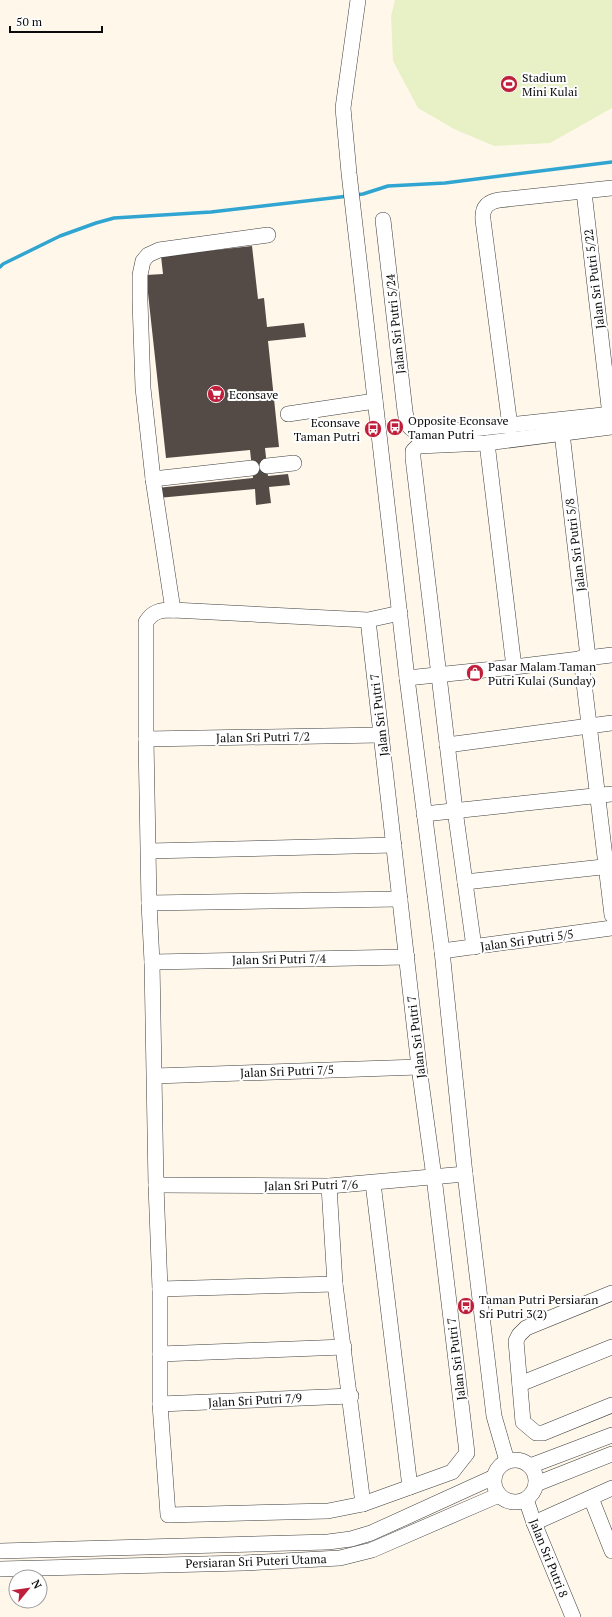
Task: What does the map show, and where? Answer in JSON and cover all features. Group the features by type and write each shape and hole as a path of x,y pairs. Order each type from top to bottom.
{"street":[{"path":"358,0 343,108 353,213 407,678 442,951 465,1174 494,1416 507,1461"},
{"path":"611,418 510,426 483,213 485,206 491,202 499,200 612,188"},
{"name":"Jalan Sri Putri 5/22","path":"584,192 611,418"},
{"name":"Jalan Sri Putri 5/24","path":"383,220 405,411 409,427 415,432 425,434 510,426"},
{"path":"173,610 153,478 143,380 140,275 143,261 148,256 159,250 268,234"},
{"path":"288,414 375,400"},
{"path":"474,947 438,674 413,451 418,446 487,443 562,432 611,418"},
{"name":"Jalan Sri Putri 5/8","path":"562,432 590,726 605,795 612,915"},
{"path":"487,443 514,667"},
{"path":"153,478 294,463"},
{"path":"373,1183 410,1487 364,1504 328,1511 168,1515 160,1404 160,1289 156,1185 155,1076 146,739 146,622 150,615 158,611 173,610 368,620 400,613"},
{"name":"Jalan Sri Putri 7","path":"368,620 419,1067 434,1177 467,1453 452,1472 410,1487"},
{"path":"407,678 612,655"},
{"path":"447,745 612,723"},
{"name":"Jalan Sri Putri 7/2","path":"146,739 380,735"},
{"path":"424,814 605,795"},
{"path":"149,851 394,845"},
{"path":"465,882 609,866"},
{"path":"150,903 400,899"},
{"name":"Jalan Sri Putri 5/5","path":"442,951 612,928"},
{"name":"Jalan Sri Putri 7/4","path":"152,962 406,957"},
{"name":"Jalan Sri Putri 7/5","path":"155,1076 419,1067"},
{"name":"Jalan Sri Putri 7/6","path":"156,1185 329,1186 465,1174"},
{"path":"329,1186 335,1284 351,1396 364,1504"},
{"path":"160,1289 335,1284"},
{"path":"612,1293 526,1328 522,1331 516,1341 523,1422 536,1433 543,1433 612,1405"},
{"path":"520,1384 612,1347"},
{"path":"160,1354 344,1348"},
{"name":"Jalan Sri Putri 7/9","path":"160,1404 351,1396"},
{"path":"530,1466 612,1435"},
{"path":"536,1484 612,1454"},
{"path":"507,1461 519,1461 530,1466 535,1474 536,1484 531,1496 526,1500 515,1503 509,1502 499,1495 494,1487 496,1470 507,1461"},
{"name":"Persiaran Sri Puteri Utama","path":"0,1550 328,1542 351,1539 371,1533 494,1477"},
{"path":"534,1523 612,1488"},
{"name":"Persiaran Sri Puteri Utama","path":"0,1569 340,1558 372,1550 499,1495"},
{"path":"590,1498 612,1551"},
{"name":"Jalan Sri Putri 8","path":"526,1500 573,1617"}],"green space":[{"name":"Stadium Mini Kulai","path":"395,0 612,0 612,108 550,143 494,146 454,129 418,108 393,61 391,16"}],"building":[{"name":"Econsave","path":"252,246 258,299 264,298 267,327 304,323 306,337 268,341 279,447 265,448 268,476 288,474 290,485 269,487 271,503 256,505 255,489 158,498 157,488 253,478 250,450 166,458 146,275 163,274 161,256"}],"waterway":[{"path":"355,195 388,186 445,183 612,162"},
{"path":"0,267 3,264 60,236 114,218 211,212 349,196"}],"place":[{"name":"Stadium Mini Kulai","path":"509,84"},
{"name":"Econsave","path":"216,394"},
{"name":"Opposite Econsave Taman Putri","path":"395,427"},
{"name":"Econsave Taman Putri","path":"373,429"},
{"name":"Pasar Malam Taman Putri Kulai (Sunday)","path":"475,673"},
{"name":"Taman Putri Persiaran Sri Putri 3(2)","path":"466,1306"}]}
